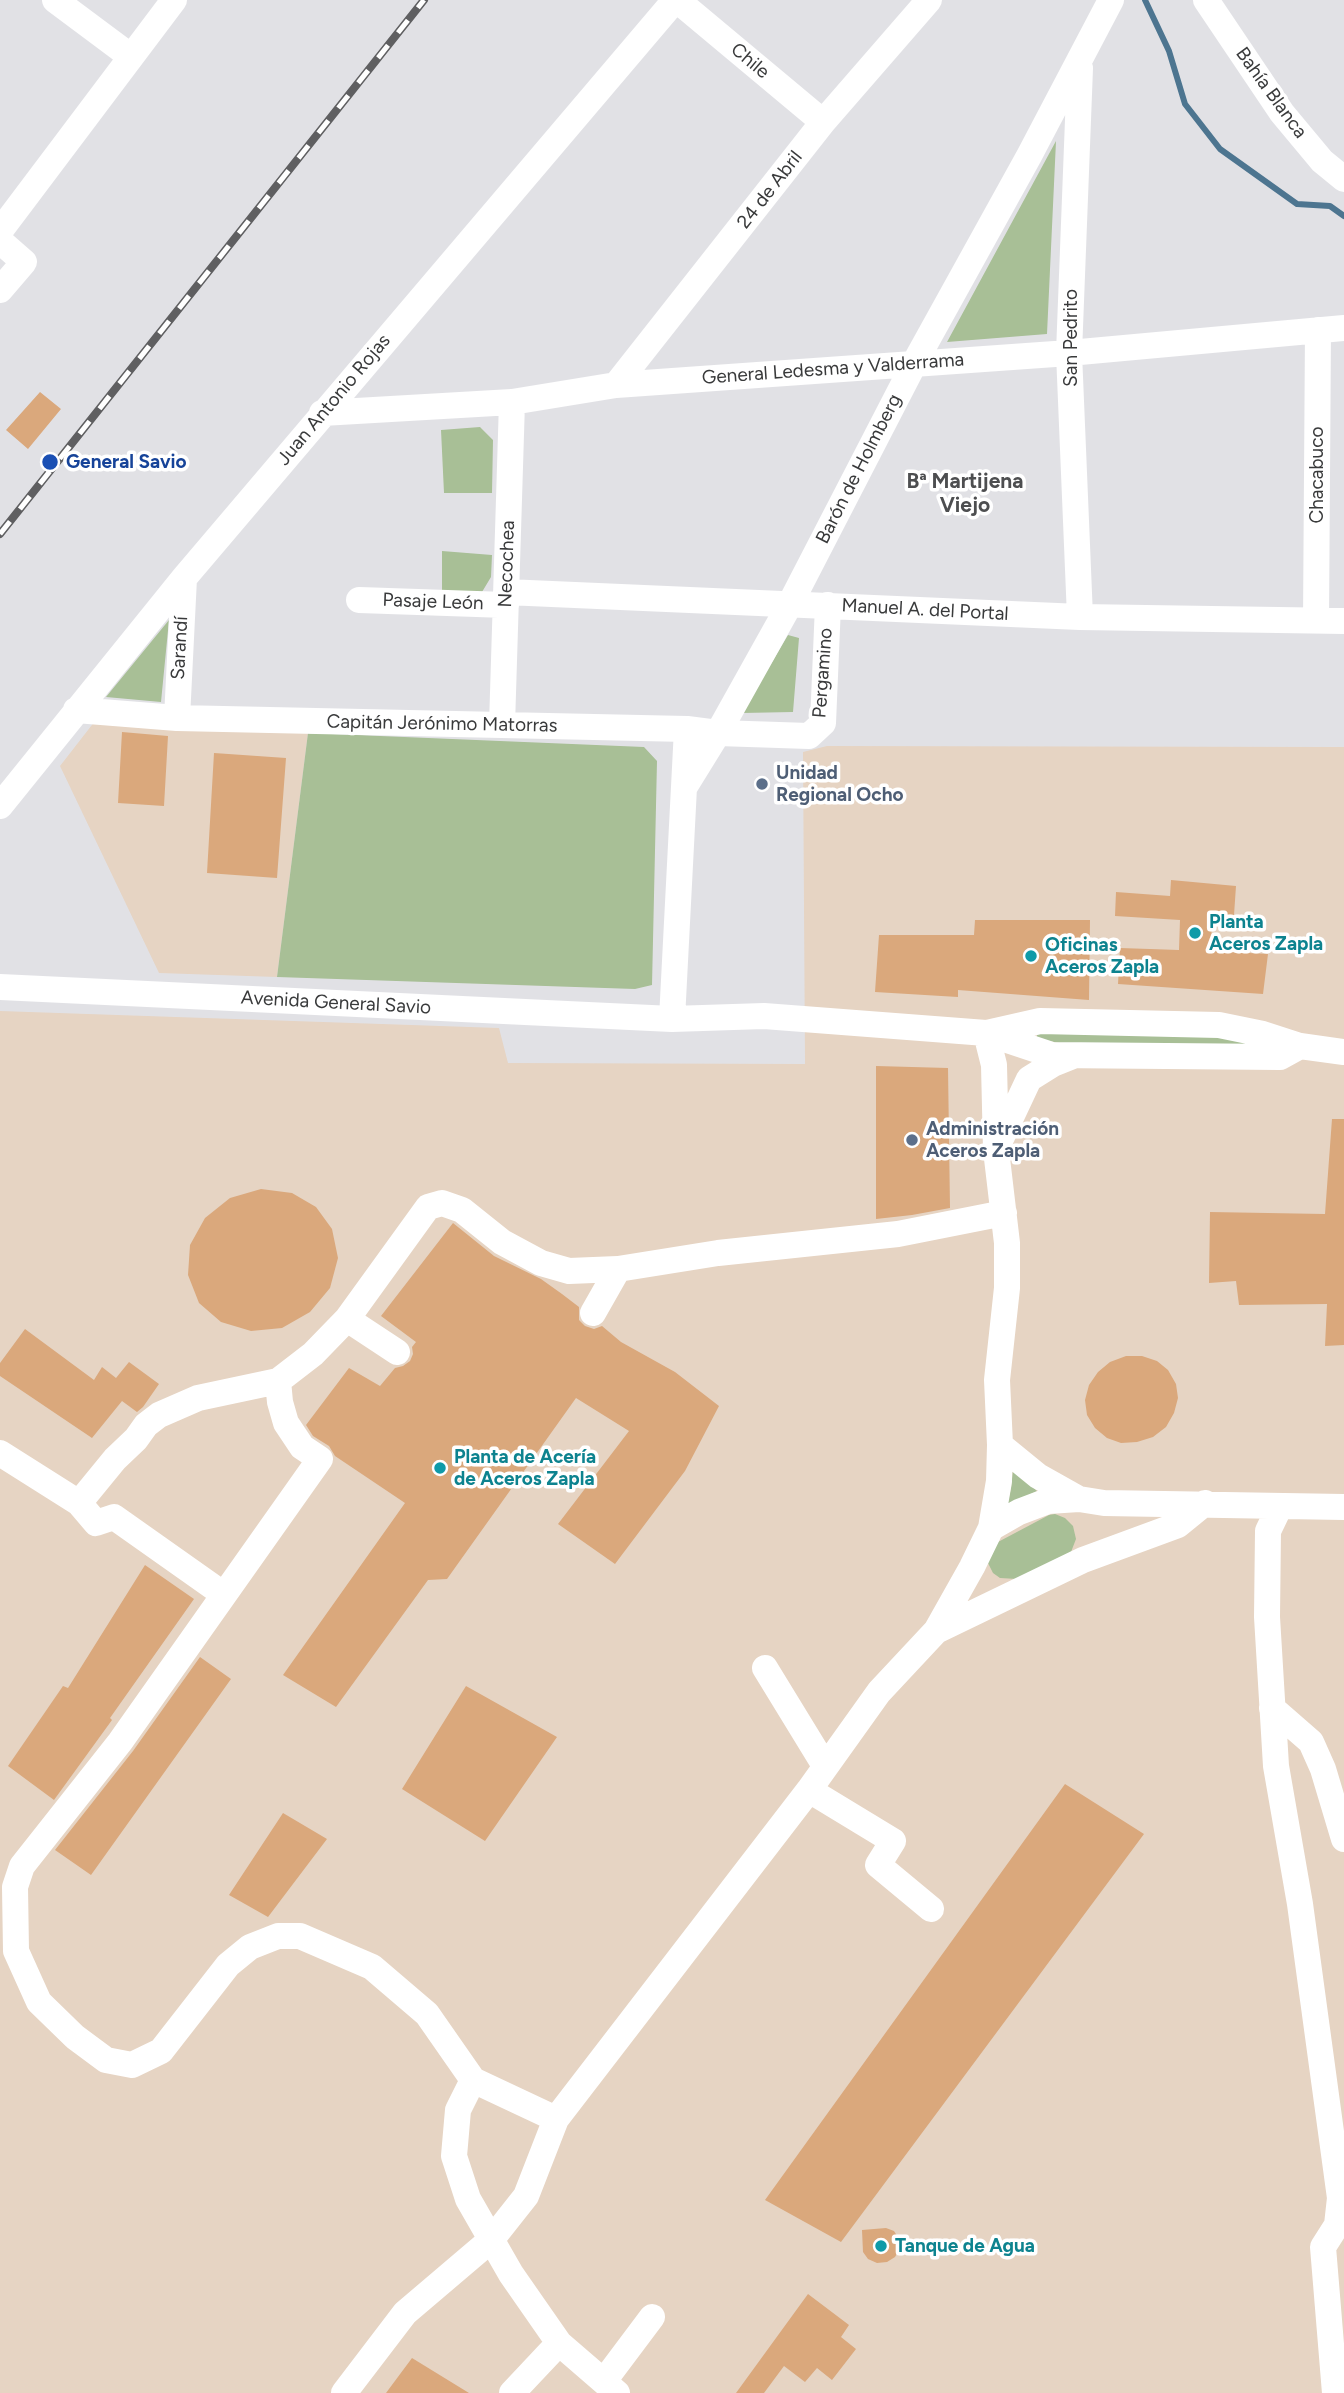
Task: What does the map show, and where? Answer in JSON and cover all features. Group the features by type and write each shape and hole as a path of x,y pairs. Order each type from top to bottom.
{"street":[{"path":"55,0 130,57"},
{"path":"0,230 174,0"},
{"name":"Chile","path":"676,0 823,122"},
{"name":"Juan Antonio Rojas","path":"0,806 184,578 322,413 676,0"},
{"name":"24 de Abril","path":"616,385 823,122 929,0"},
{"name":"Barón de Holmberg","path":"684,788 790,604 915,362 1111,0"},
{"name":"Bahía Blanca","path":"1206,0 1282,113 1322,161 1344,180"},
{"name":"San Pedrito","path":"1080,59 1069,353 1080,617"},
{"path":"0,241 24,262 0,290"},
{"name":"General Ledesma y Valderrama","path":"322,413 512,402 616,385 1069,353 1331,329"},
{"name":"Chacabuco","path":"1316,620 1331,329"},
{"name":"Necochea","path":"502,725 512,402"},
{"name":"Sarandí","path":"177,718 184,578"},
{"name":"Manuel A. del Portal","path":"506,599 790,604 1080,617 1344,621"},
{"name":"Pasaje León","path":"359,600 506,599"},
{"name":"Pergamino","path":"809,736 823,723 828,606"},
{"name":"Capitán Jerónimo Matorras","path":"76,710 177,718 687,729 718,733 809,736"},
{"path":"672,1019 687,729"},
{"name":"Avenida General Savio","path":"0,987 672,1019 764,1017 986,1033"},
{"path":"986,1033 1040,1021 1219,1025 1264,1034 1300,1046 1344,1052"},
{"path":"986,1033 1052,1055 1280,1057 1300,1046"},
{"path":"344,2393 405,2313 492,2239 526,2196 556,2119 809,1790 879,1692 936,1631 972,1567 990,1528 999,1481 997,1380 1007,1288 1007,1243 996,1150 993,1065 986,1033"},
{"path":"996,1150 1029,1079 1074,1055"},
{"path":"79,1503 115,1459 146,1425 159,1415 198,1398 278,1381 313,1354 347,1319 428,1207 442,1203 462,1210 502,1242 541,1264 569,1271 618,1269 718,1253 898,1234 1004,1213"},
{"path":"593,1313 618,1269"},
{"path":"347,1319 397,1352"},
{"path":"278,1381 285,1423 302,1447 320,1459 120,1742 22,1866 15,1887 16,1951 38,2002 75,2037 106,2060 132,2065 161,2051 228,1965 250,1947 278,1936 300,1936 372,1967 427,2014 473,2080 556,2119"},
{"path":"1000,1445 1038,1476 1079,1499"},
{"path":"0,1453 79,1503 96,1523 114,1517 223,1594"},
{"path":"990,1528 1019,1511 1048,1501 1079,1499 1104,1503 1344,1507"},
{"path":"936,1631 1083,1560 1178,1525 1205,1503"},
{"path":"1280,1506 1268,1531 1267,1617 1272,1708 1276,1766 1300,1904 1340,2198 1336,2225 1323,2247 1335,2393"},
{"path":"765,1668 825,1766"},
{"path":"1272,1708 1311,1742 1323,1769 1344,1839"},
{"path":"809,1790 893,1841 878,1866 931,1909"},
{"path":"473,2080 458,2110 454,2156 468,2199 511,2274 559,2343 610,2387 652,2317"},
{"path":"512,2393 559,2343"}],"shaded area":[{"path":"95,721 308,733 277,977 159,973 60,766"},
{"path":"827,746 1344,747 1344,2393 0,2393 0,1011 499,1028 508,1063 805,1064 803,752"}],"green space":[{"path":"1056,141 1047,334 947,342"},
{"path":"480,427 493,440 492,493 444,493 441,430"},
{"path":"442,551 492,555 491,577 482,592 442,591"},
{"path":"169,620 161,702 106,697"},
{"path":"788,635 799,638 793,712 742,713"},
{"path":"308,733 644,747 657,761 652,985 635,989 277,977"},
{"path":"1037,1030 1249,1038 1260,1050 1071,1045 1037,1039"},
{"path":"1013,1469 1037,1491 1007,1506 1011,1488"},
{"path":"1055,1514 1065,1518 1073,1526 1076,1539 1071,1552 1017,1579 1000,1578 993,1573 988,1563 989,1556 998,1542"}],"building":[{"path":"40,392 61,409 28,449 6,430"},
{"path":"122,732 168,736 164,806 118,803"},
{"path":"214,753 286,758 277,878 207,873"},
{"name":"Planta Aceros Zapla","path":"1171,880 1236,886 1234,915 1212,913 1211,951 1268,954 1263,994 1118,984 1120,948 1179,950 1180,920 1115,916 1116,892 1170,896"},
{"name":"Oficinas Aceros Zapla","path":"975,920 1090,920 1089,1000 958,990 958,997 875,992 879,935 974,935"},
{"name":"Administración Aceros Zapla","path":"876,1066 948,1068 950,1208 876,1219"},
{"path":"1332,1119 1344,1119 1344,1345 1325,1346 1327,1304 1239,1305 1236,1281 1209,1283 1210,1212 1325,1214"},
{"path":"261,1189 292,1193 316,1207 332,1229 338,1258 330,1288 310,1312 282,1328 251,1331 221,1322 199,1303 188,1275 190,1245 205,1218 230,1198"},
{"name":"Planta de Acería de Aceros Zapla","path":"453,1223 494,1256 541,1279 579,1307 579,1320 585,1326 594,1329 602,1326 621,1342 675,1372 719,1406 685,1471 615,1564 558,1524 629,1431 576,1398 447,1579 428,1580 336,1707 283,1675 405,1503 335,1456 329,1446 313,1436 306,1425 349,1368 380,1386 395,1368 410,1361 412,1347 416,1342 381,1316"},
{"path":"25,1329 94,1380 102,1367 116,1378 129,1362 159,1384 137,1412 122,1401 92,1438 0,1376 0,1363"},
{"path":"1126,1356 1142,1356 1157,1361 1168,1370 1176,1384 1178,1398 1166,1427 1153,1437 1121,1443 1107,1438 1095,1428 1087,1415 1085,1400 1089,1385 1098,1372 1110,1362"},
{"path":"145,1565 194,1599 54,1800 8,1766 63,1686 68,1688"},
{"path":"200,1657 231,1679 91,1875 55,1850 133,1751"},
{"path":"466,1686 557,1737 485,1841 402,1789"},
{"path":"1065,1784 1144,1834 841,2242 765,2200"},
{"path":"283,1813 327,1839 268,1917 229,1895"},
{"name":"Tanque de Agua","path":"886,2228 894,2231 900,2248 895,2257 887,2262 877,2263 868,2259 863,2252 862,2230"},
{"path":"808,2294 849,2325 841,2337 856,2349 832,2380 817,2368 805,2382 784,2366 764,2393 736,2393"},
{"path":"412,2358 469,2393 386,2393"}],"waterway":[{"path":"1145,0 1169,51 1185,104 1220,149 1297,204 1330,206 1344,216"}],"railway":[{"path":"0,534 424,0"}],"place":[{"name":"General Savio","path":"50,462"},
{"name":"Unidad Regional Ocho","path":"762,784"},
{"name":"Planta Aceros Zapla","path":"1195,933"},
{"name":"Oficinas Aceros Zapla","path":"1031,956"},
{"name":"Administración Aceros Zapla","path":"912,1140"},
{"name":"Planta de Acería de Aceros Zapla","path":"440,1468"},
{"name":"Tanque de Agua","path":"881,2246"}],"district":[{"name":"Bª Martijena Viejo","path":"965,494"}]}
